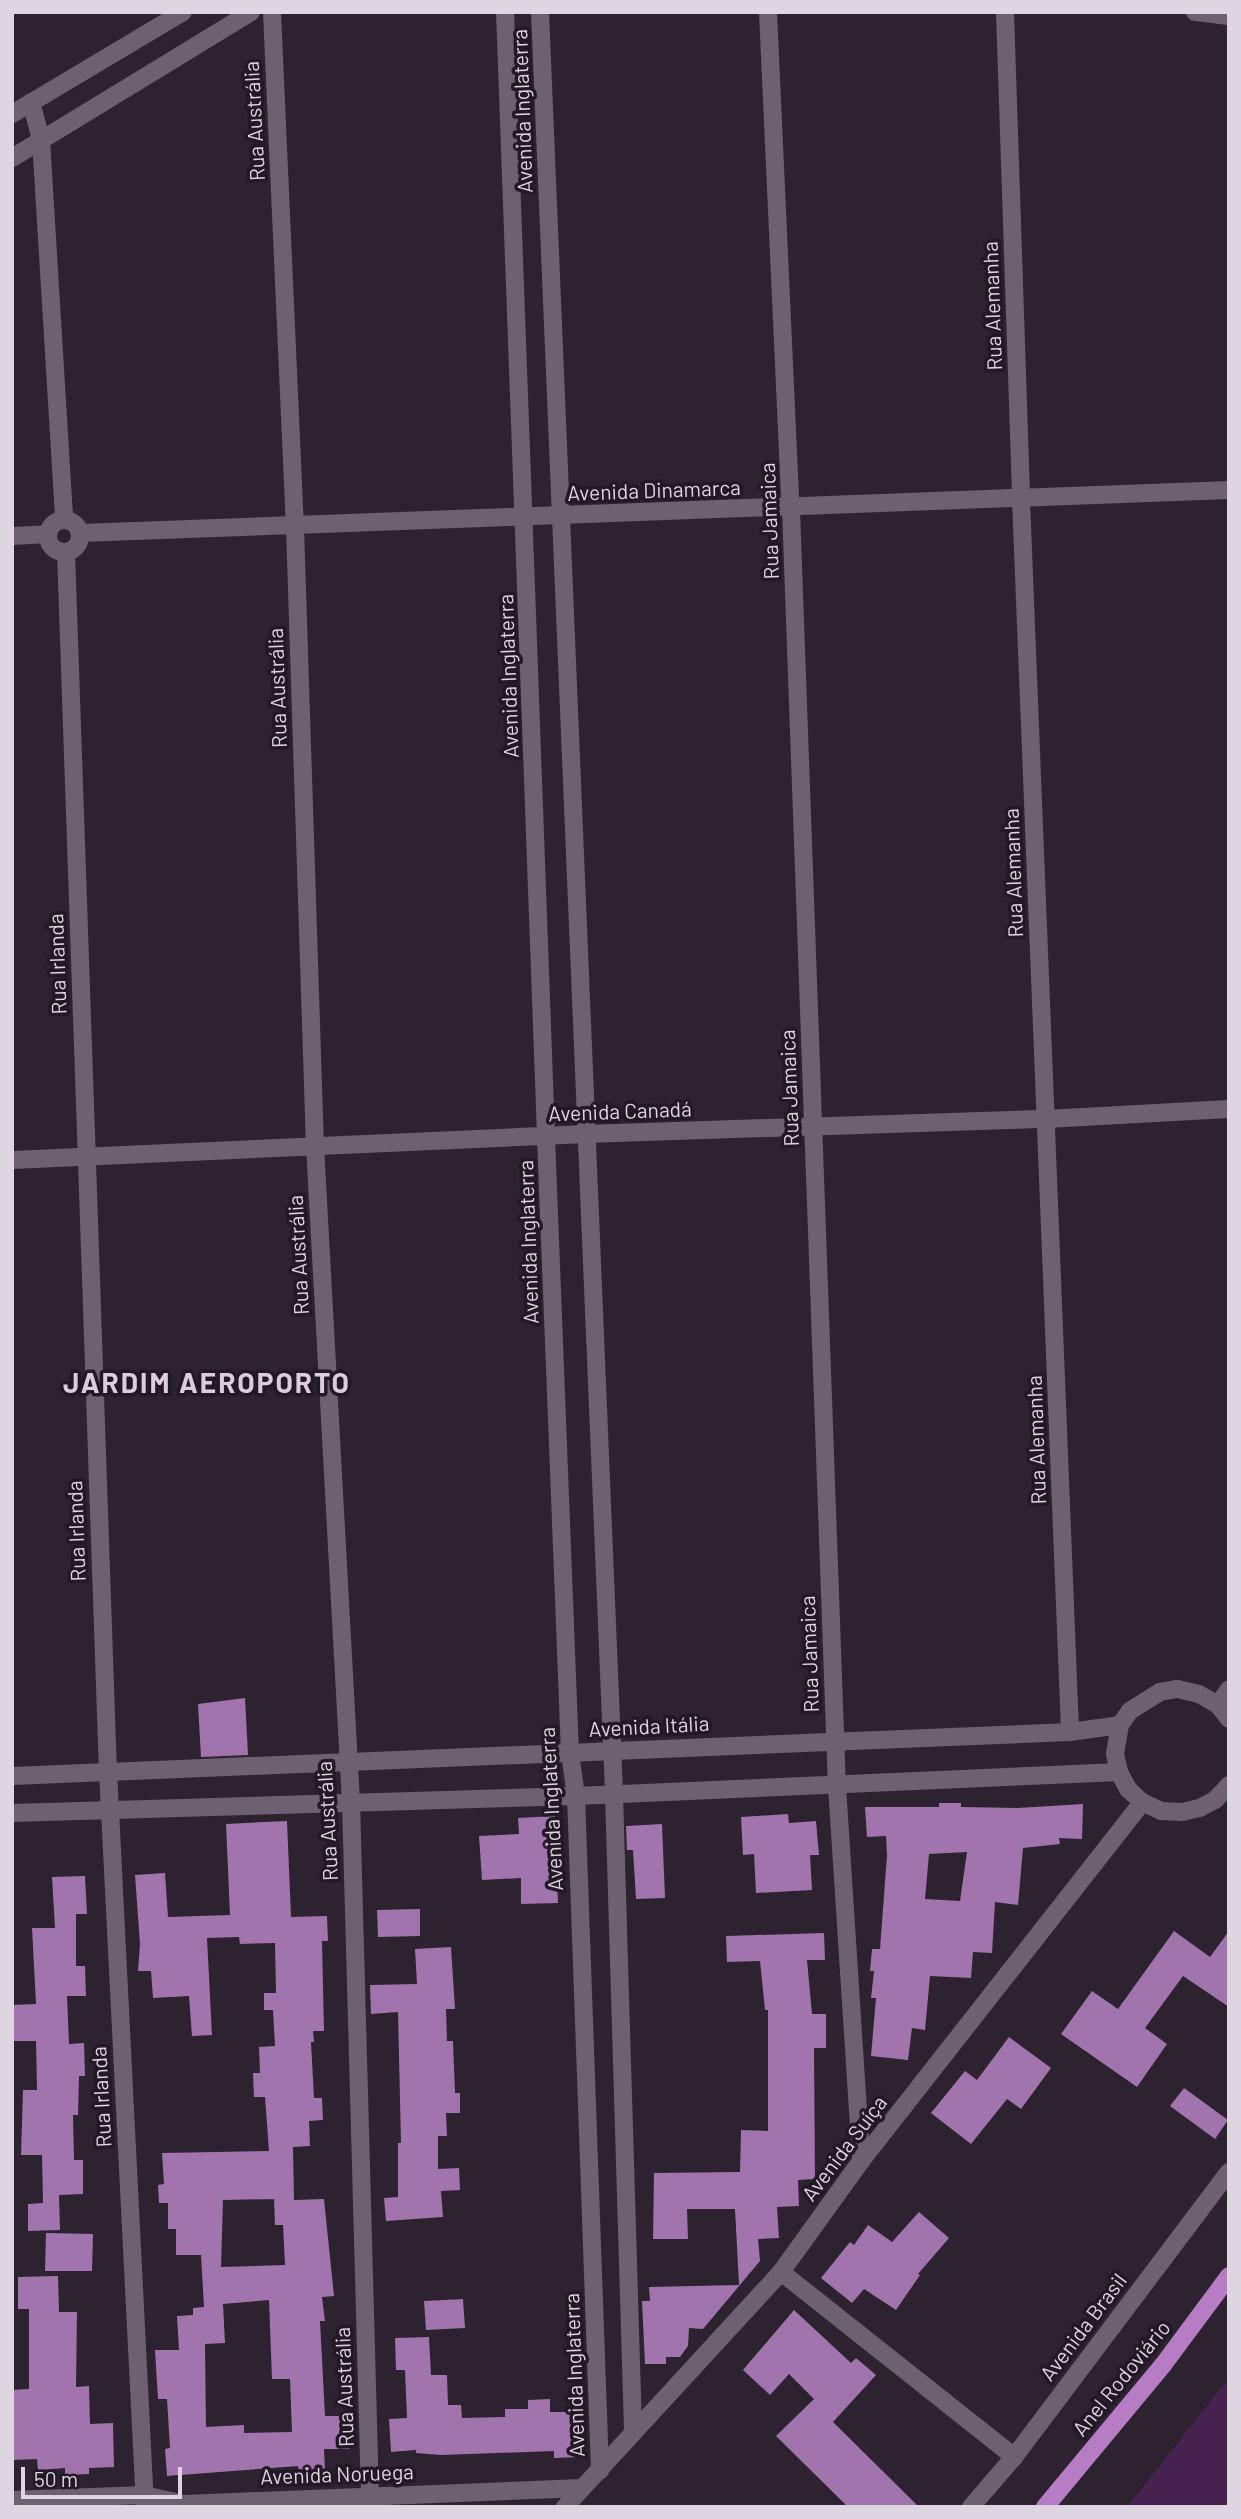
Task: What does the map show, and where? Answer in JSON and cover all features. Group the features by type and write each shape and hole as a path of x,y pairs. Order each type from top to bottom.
{"main road":[{"name":"Anel Rodoviário","path":"1045,2507 1163,2365 1229,2276"}],"street":[{"path":"12,114 183,12"},
{"path":"12,158 251,12"},
{"name":"Rua Austrália","path":"272,12 295,528 315,1146 351,1802 370,2495"},
{"name":"Avenida Inglaterra","path":"505,12 546,1137 570,1753 576,1796 600,2471"},
{"name":"Avenida Inglaterra","path":"540,12 613,1750 634,2431"},
{"name":"Rua Jamaica","path":"768,12 791,509 835,1741 861,2161"},
{"name":"Rua Alemanha","path":"1005,12 1021,499 1070,1732"},
{"path":"1195,12 1229,16"},
{"path":"31,102 41,139 65,519"},
{"name":"Avenida Dinamarca","path":"81,533 295,528 561,515 791,509 1229,490"},
{"path":"65,519 75,524 81,533 78,546 66,552 52,547 48,534 54,523 65,519"},
{"path":"12,536 48,534"},
{"name":"Rua Irlanda","path":"66,552 108,1771 145,2501"},
{"name":"Avenida Canadá","path":"12,1160 586,1134 1046,1119 1229,1109"},
{"path":"1229,1689 1223,1712 1199,1694 1177,1689 1160,1692 1130,1710 1120,1725 1115,1754 1119,1772 1128,1789 1142,1802 1161,1811 1182,1812 1222,1804 1229,1785"},
{"name":"Avenida Itália","path":"12,1776 1070,1732 1120,1725"},
{"path":"12,1813 576,1796 1119,1772"},
{"name":"Avenida Suíça","path":"565,2507 781,2272 861,2161 1142,1802"},
{"name":"Avenida Brasil","path":"971,2507 1014,2456 1229,2172"},
{"path":"781,2272 1014,2456"},
{"name":"Avenida Noruega","path":"12,2500 184,2504 582,2488"}],"shaded area":[{"path":"1229,2378 1229,2507 1127,2507"}],"building":[{"path":"245,1698 248,1755 201,1757 198,1704"},
{"path":"939,1803 961,1803 961,1807 1018,1808 1083,1804 1082,1839 1059,1838 1060,1844 1023,1848 1018,1905 995,1902 992,1953 973,1952 971,1978 930,1976 925,2030 912,2028 908,2060 871,2056 876,1998 871,1998 874,1971 870,1971 872,1949 880,1949 887,1855 886,1836 867,1837 865,1807 939,1807","holes":["967,1852 960,1901 925,1899 929,1854"]},
{"path":"788,1814 789,1823 816,1821 819,1855 810,1855 812,1890 756,1893 754,1854 743,1855 741,1817"},
{"path":"555,1816 558,1903 521,1904 521,1878 482,1880 479,1836 519,1834 518,1818"},
{"path":"287,1821 291,1917 327,1916 328,1941 322,1941 324,2031 313,2031 314,2042 311,2042 314,2098 322,2098 323,2120 309,2121 310,2146 293,2147 294,2200 324,2199 334,2296 322,2297 325,2321 320,2321 325,2416 350,2416 350,2449 324,2449 325,2471 299,2473 298,2466 167,2476 165,2449 170,2448 167,2399 158,2399 155,2350 179,2350 177,2316 193,2315 193,2308 204,2307 201,2255 176,2255 176,2229 168,2229 168,2203 159,2203 158,2185 164,2184 162,2153 269,2151 265,2097 254,2097 253,2073 260,2073 259,2047 275,2046 273,2010 264,2010 264,1993 276,1993 275,1943 240,1944 239,1937 207,1938 212,2035 192,2036 189,1996 153,1998 151,1971 138,1971 140,1944 135,1875 165,1873 168,1917 230,1915 226,1824","holes":["274,2199 275,2225 283,2225 285,2265 221,2267 223,2200","269,2300 272,2379 290,2379 292,2432 244,2433 244,2425 206,2427 205,2344 225,2343 223,2304"]},
{"path":"662,1824 665,1898 636,1899 633,1850 627,1850 626,1826"},
{"path":"85,1876 87,1914 76,1914 76,1966 85,1966 86,1996 67,1996 69,2044 84,2043 85,2076 79,2076 78,2115 73,2115 74,2160 83,2160 83,2194 59,2195 60,2230 28,2231 28,2204 43,2203 42,2155 21,2155 23,2090 37,2090 36,2041 12,2041 12,2005 36,2004 32,1928 55,1928 52,1877"},
{"path":"420,1909 420,1936 378,1937 377,1910"},
{"path":"1174,1931 1210,1957 1229,1931 1229,2007 1183,1976 1145,2028 1167,2044 1137,2087 1061,2034 1092,1991 1118,2009"},
{"path":"824,1933 825,1960 807,1960 812,2014 826,2014 826,2048 814,2048 815,2179 798,2180 799,2206 777,2207 779,2238 758,2239 760,2261 703,2329 689,2328 688,2346 680,2357 666,2357 666,2364 645,2364 642,2301 650,2301 649,2287 739,2285 735,2209 687,2209 688,2239 653,2239 654,2173 740,2172 741,2130 768,2131 768,2010 765,2010 760,1961 727,1962 726,1936"},
{"path":"451,1947 455,2009 446,2009 447,2041 453,2041 455,2093 460,2093 460,2113 446,2113 447,2136 438,2136 438,2169 459,2168 460,2190 441,2191 443,2217 386,2221 384,2198 398,2197 398,2143 401,2143 398,2012 371,2014 370,1985 417,1984 415,1949"},
{"path":"1009,2037 1051,2068 1021,2109 1007,2099 971,2144 931,2113 965,2071 977,2080"},
{"path":"1184,2088 1228,2120 1215,2139 1170,2106"},
{"path":"919,2212 949,2238 918,2274 920,2275 896,2310 864,2289 852,2303 821,2278 850,2242 854,2245 868,2225 892,2242"},
{"path":"46,2233 93,2234 92,2271 45,2271"},
{"path":"58,2276 59,2312 77,2312 76,2387 89,2386 90,2424 113,2423 114,2467 89,2468 89,2474 65,2475 65,2468 38,2470 37,2459 12,2460 12,2390 29,2389 29,2309 18,2309 18,2277"},
{"path":"463,2299 465,2328 426,2330 424,2301"},
{"path":"794,2310 851,2363 856,2358 876,2375 833,2422 919,2507 848,2507 776,2436 814,2399 789,2374 770,2395 743,2370"},
{"path":"429,2337 431,2375 447,2375 448,2405 461,2405 462,2418 505,2417 505,2409 528,2409 528,2400 550,2399 550,2412 578,2412 579,2457 554,2458 554,2451 441,2455 416,2453 416,2450 391,2452 389,2419 407,2418 405,2370 396,2370 395,2338"}],"district":[{"name":"JARDIM AEROPORTO","path":"207,1382"}]}
